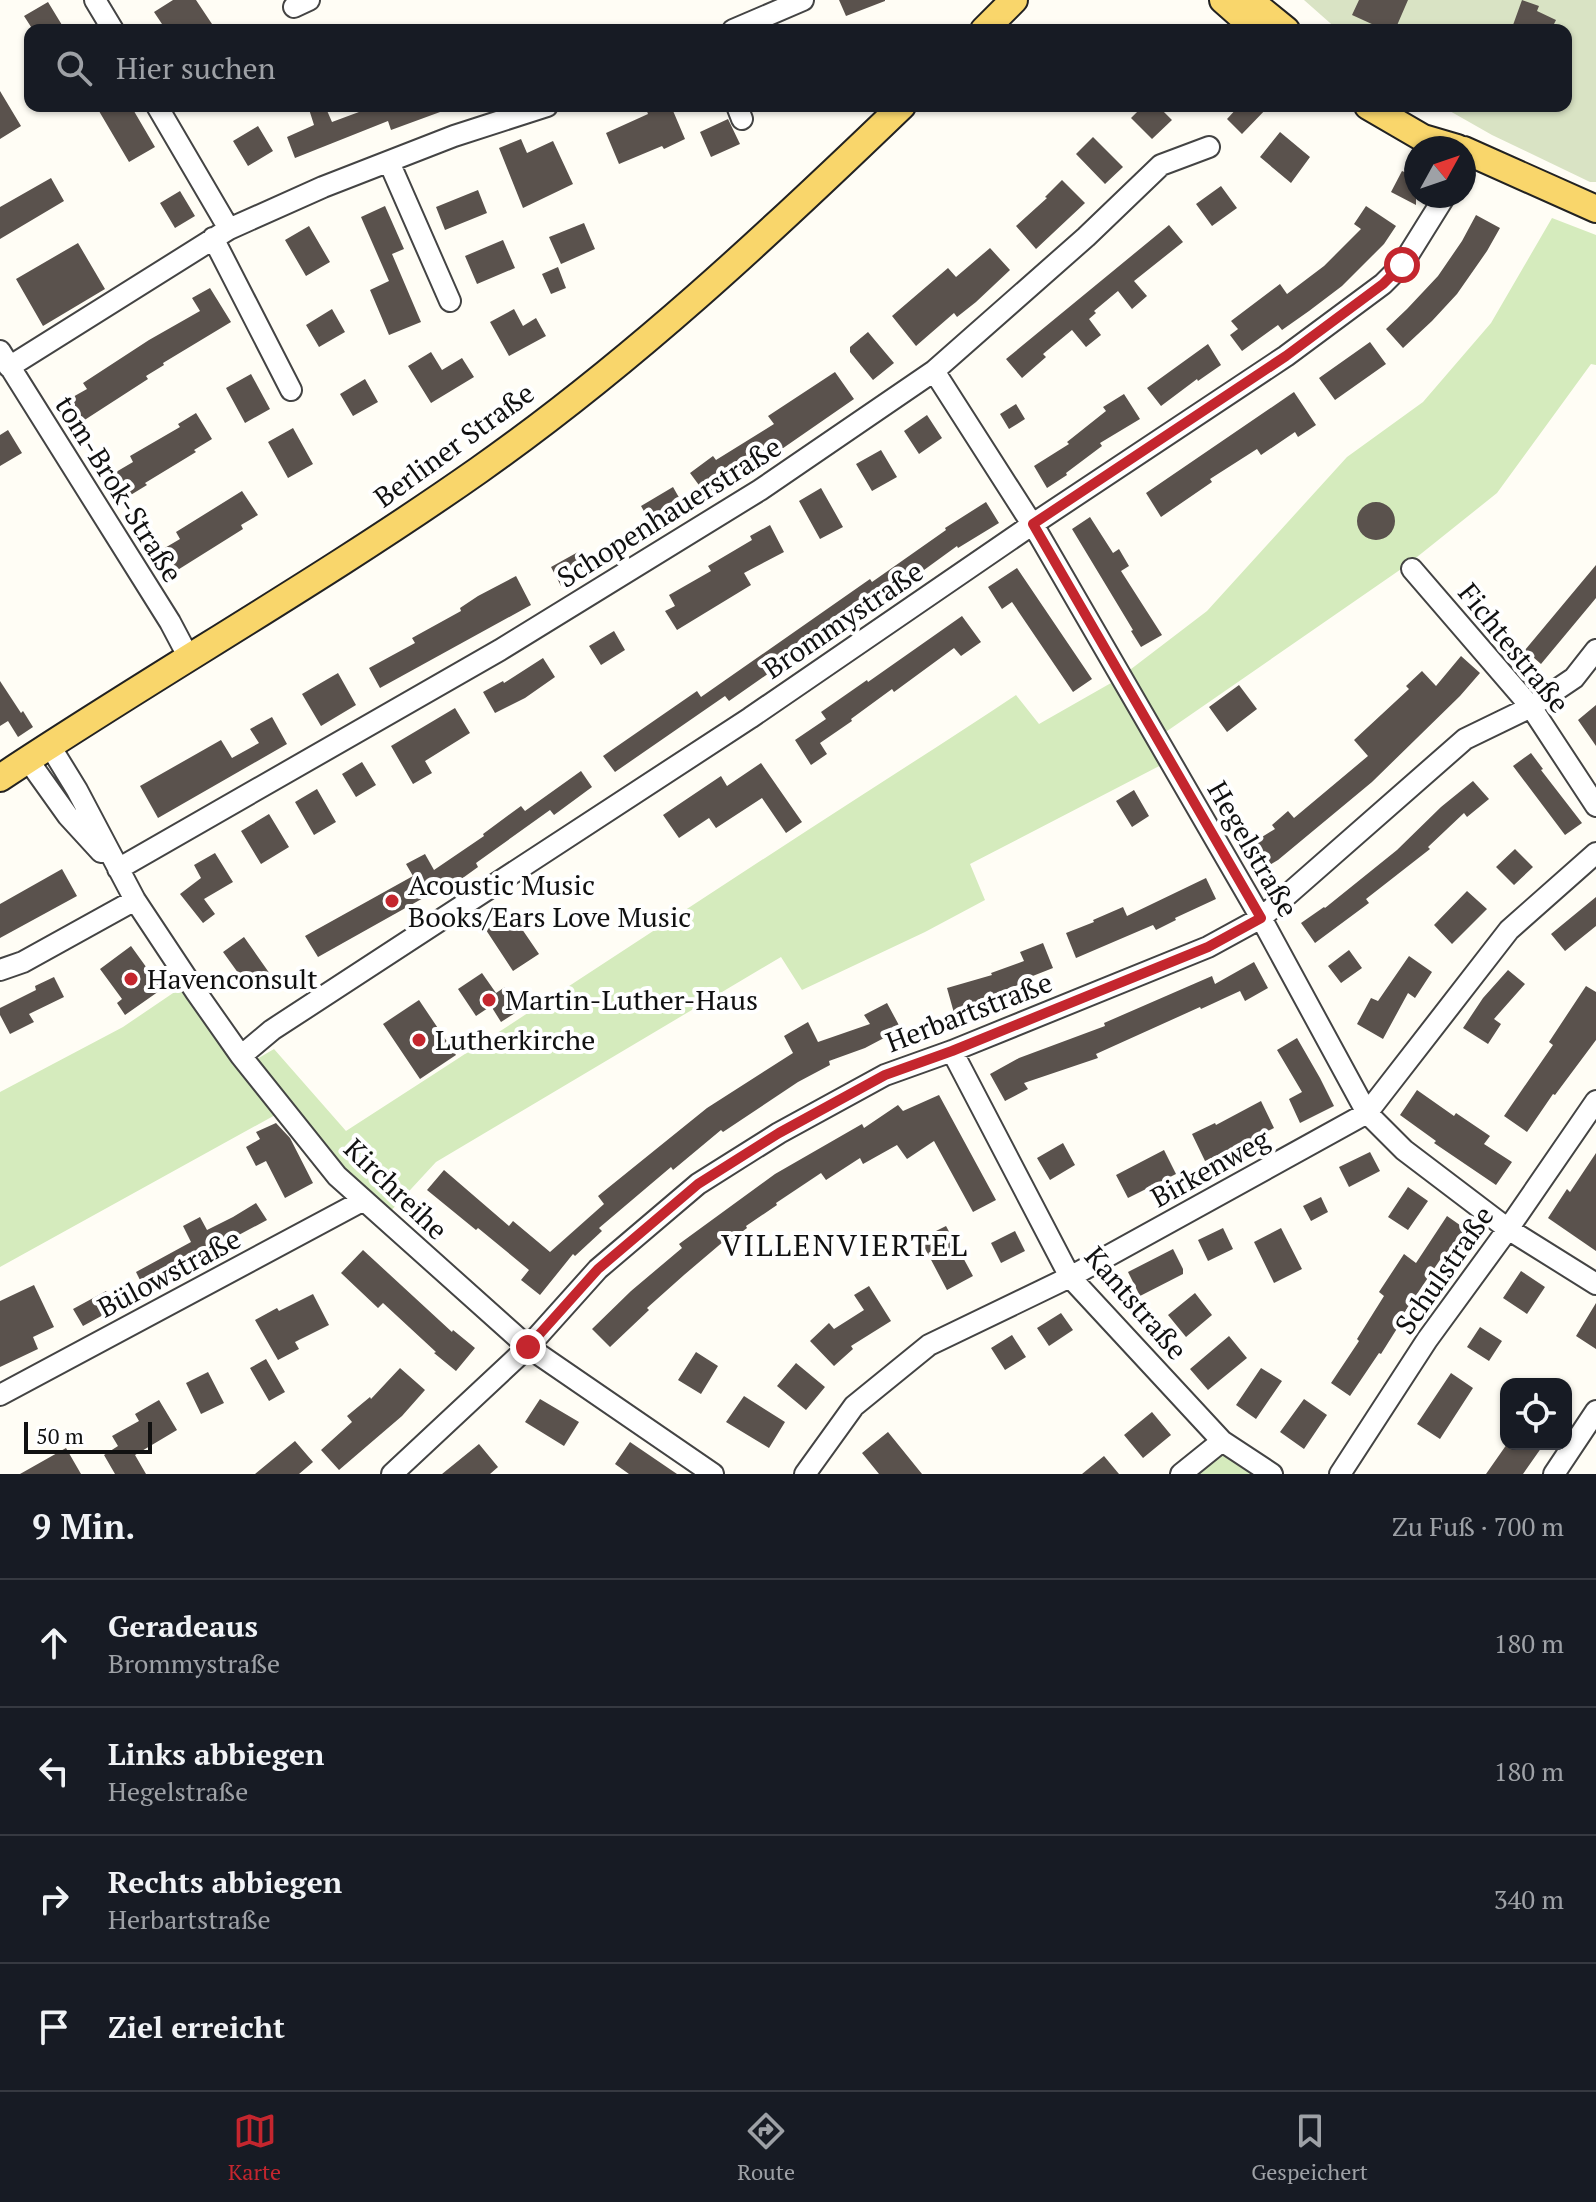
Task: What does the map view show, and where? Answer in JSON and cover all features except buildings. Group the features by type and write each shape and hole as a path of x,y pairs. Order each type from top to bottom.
{"main road":[{"path":"990,24 1014,0"},
{"path":"1223,0 1250,24"},
{"path":"1249,0 1279,24"},
{"name":"Berliner Straße","path":"0,778 374,541 516,443 718,278 896,112"},
{"path":"1378,112 1420,136"},
{"path":"1414,112 1445,136"},
{"path":"1476,159 1596,209"}],"street":[{"path":"95,0 109,24"},
{"path":"747,24 803,0"},
{"path":"160,112 221,233 291,390"},
{"path":"5,359 221,233 323,187 454,136 528,112"},
{"name":"Schopenhauerstraße","path":"118,869 486,658 760,490 934,371 1086,237 1161,165 1209,147"},
{"path":"389,162 450,301"},
{"name":"Brommystraße","path":"241,1056 272,1030 750,718 1286,356 1383,284 1402,265 1438,208"},
{"name":"tom-Brok-Straße","path":"5,359 170,622 189,658"},
{"name":"Hegelstraße","path":"934,371 1033,524 1261,918 1367,1113 1404,1150 1508,1229 1596,1284"},
{"name":"Fichtestraße","path":"1412,569 1531,707 1596,806"},
{"name":"Herbartstraße","path":"392,1474 528,1347 598,1269 698,1184 779,1133 885,1075 1208,947 1261,918 1465,739 1531,707 1574,678 1596,650"},
{"name":"Kirchreihe","path":"39,753 77,790 135,900 241,1056 337,1176 528,1347 713,1474"},
{"name":"Birkenweg","path":"805,1474 854,1406 929,1345 1070,1277 1367,1113 1509,930 1596,853"},
{"path":"0,970 23,962 135,900"},
{"name":"Kantstraße","path":"952,1051 1070,1277 1222,1441 1272,1474"},
{"name":"Schulstraße","path":"1340,1474 1427,1340 1596,1101"},
{"name":"Bülowstraße","path":"0,1395 364,1200"},
{"path":"1554,1474 1596,1411"},
{"path":"1181,1474 1222,1441"}],"green space":[{"path":"1304,0 1596,0 1596,182 1590,182 1492,135 1452,112 1572,112 1572,24 1331,24"},
{"path":"1552,218 1596,235 1596,365 1591,364 1497,493 1407,565 1157,738 1167,762 970,864 985,900 802,990 781,957 436,1162 387,1215 341,1171 252,1062 274,1049 346,1131 1016,695 1039,724 1118,679 1207,611 1347,457 1423,402 1491,323"},
{"path":"182,987 277,1114 0,1267 0,1092 123,1027"},
{"path":"1223,1452 1255,1474 1196,1474"}],"place":[{"name":"Acoustic Music Books/Ears Love Music","path":"392,901"},
{"name":"Havenconsult","path":"131,979"},
{"name":"Martin-Luther-Haus","path":"489,1000"},
{"name":"Lutherkirche","path":"419,1040"}],"district":[{"name":"VILLENVIERTEL","path":"845,1246"}],"route":[{"path":"528,1347 598,1269 698,1184 779,1133 885,1075 1208,947 1261,918 1033,524 1286,356 1383,284 1402,265"}]}
